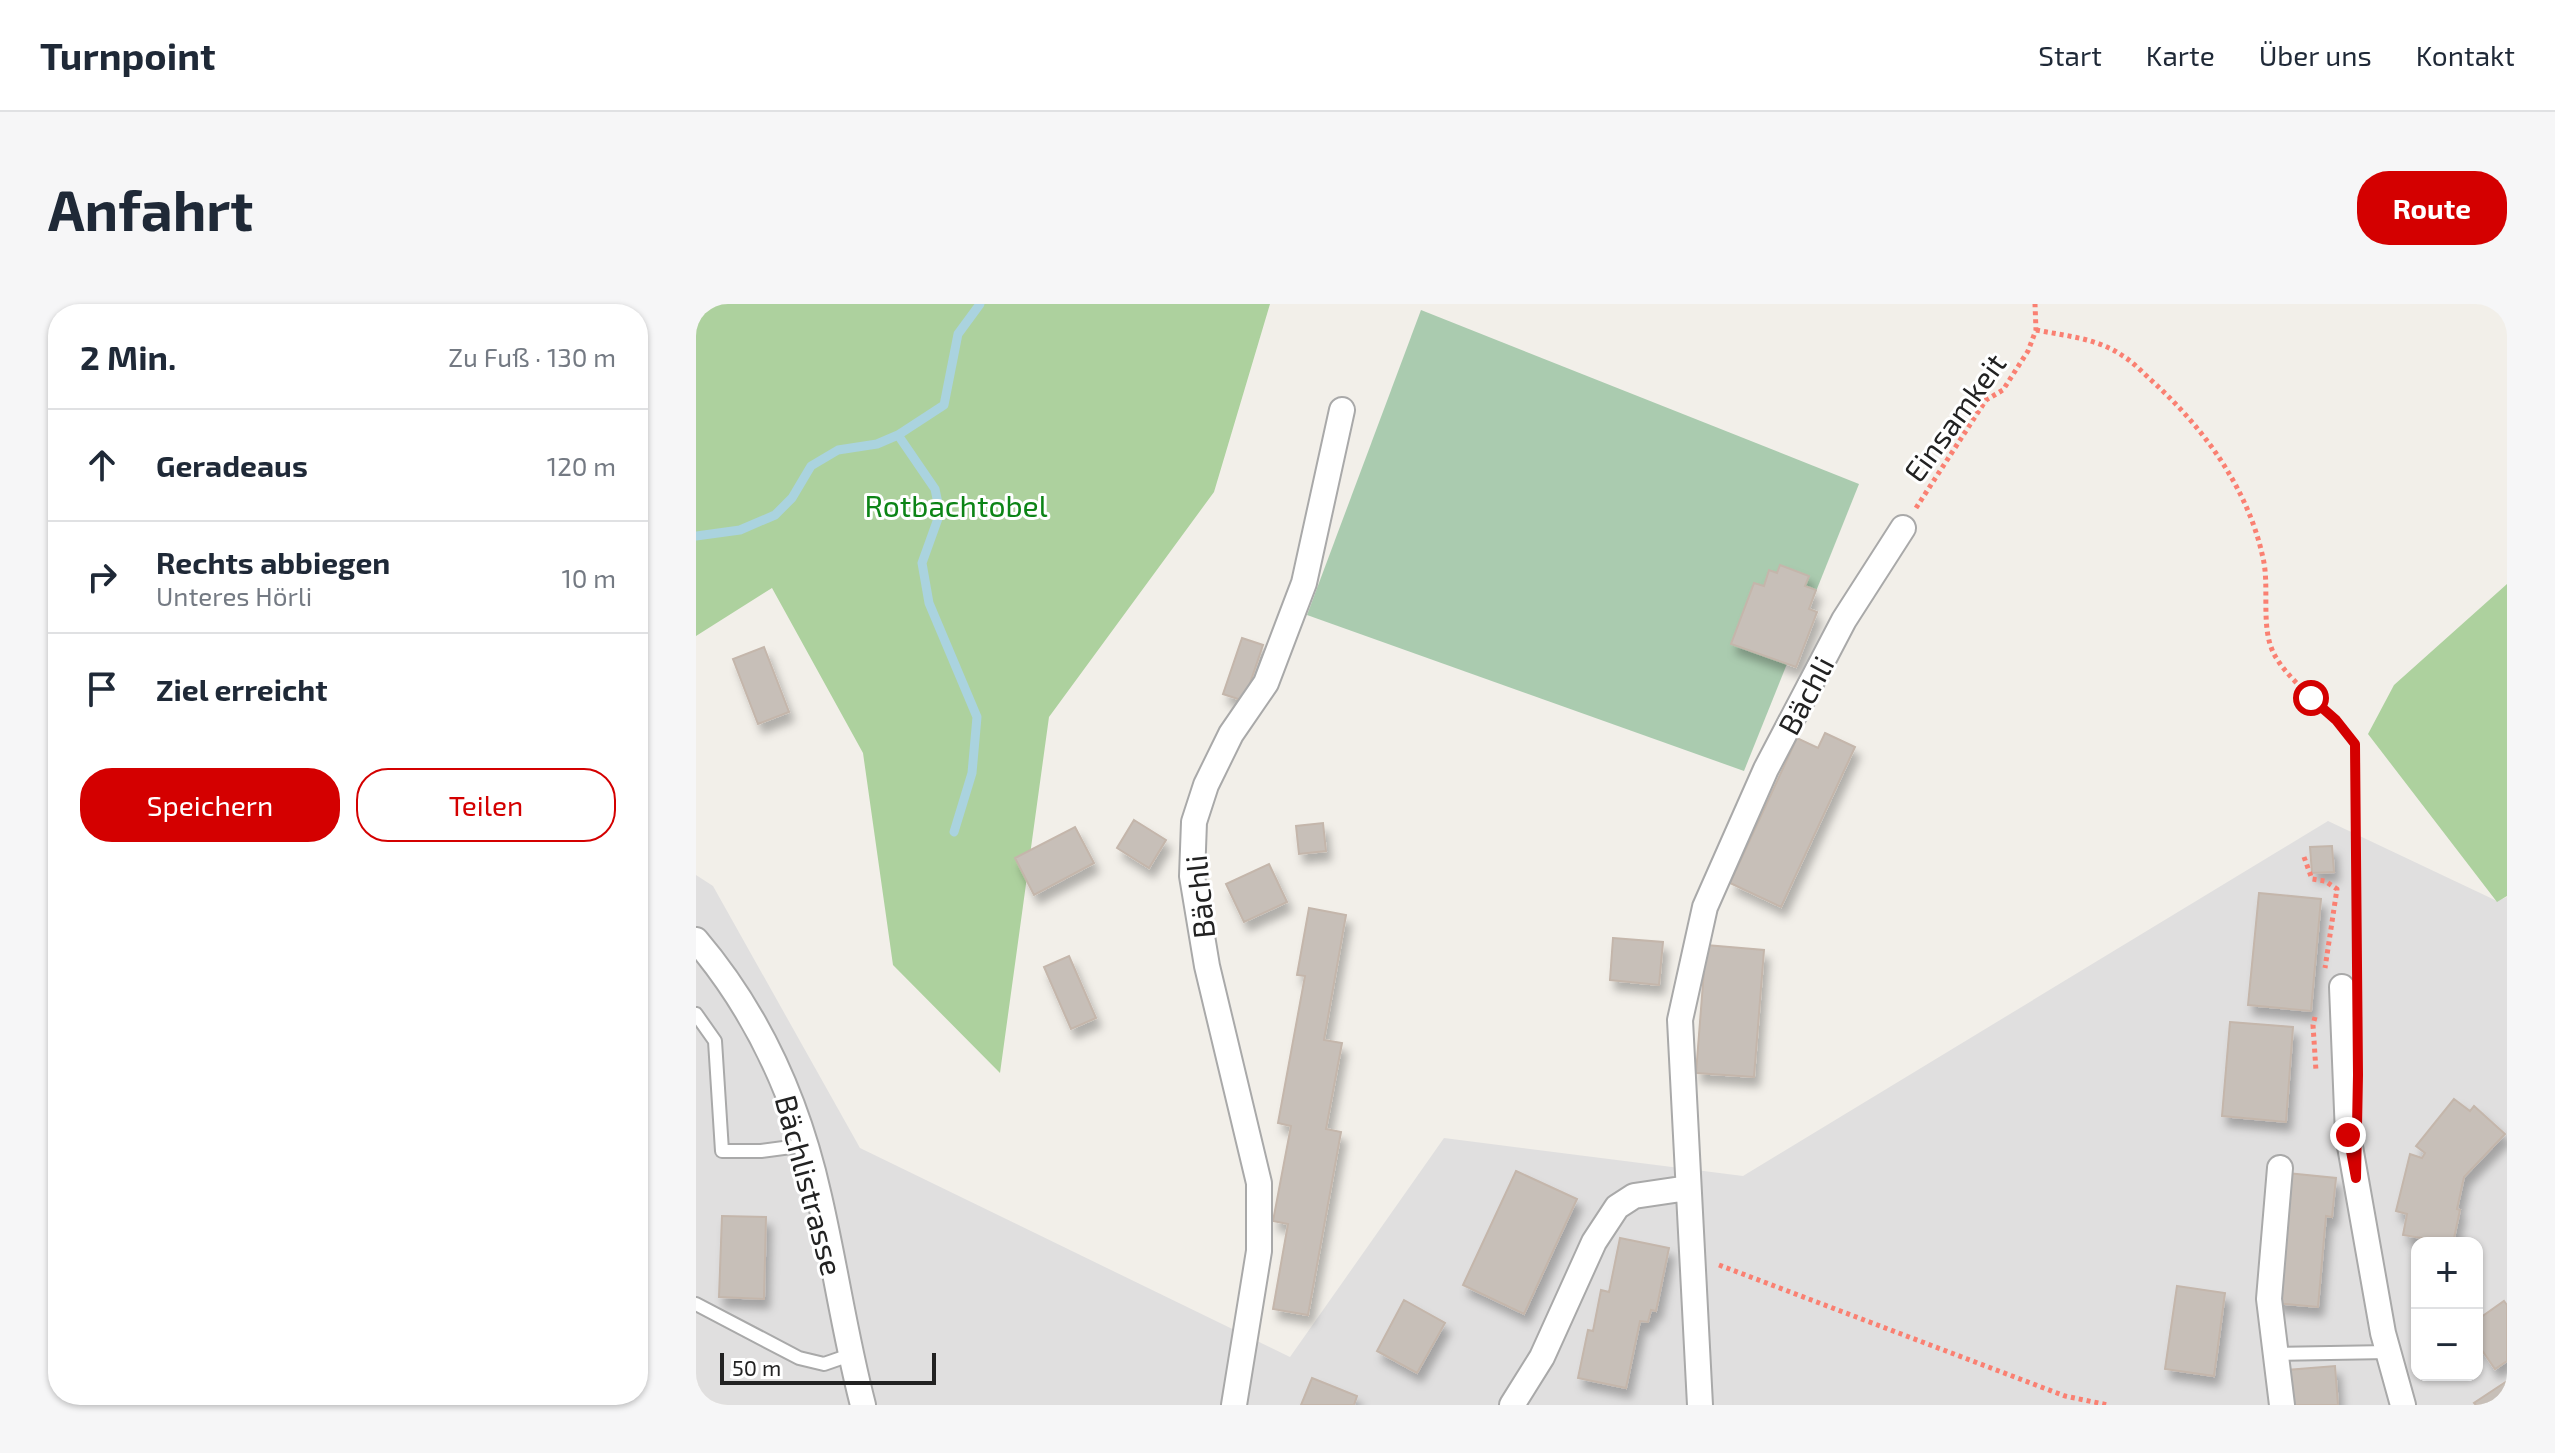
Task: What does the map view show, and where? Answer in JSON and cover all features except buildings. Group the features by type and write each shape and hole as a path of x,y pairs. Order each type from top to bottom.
{"street":[{"name":"Bächli","path":"1234,1405 1259,1251 1259,1183 1207,966 1192,876 1194,822 1206,785 1231,734 1266,683 1299,597 1318,527 1342,410"},
{"name":"Bächli","path":"1700,1405 1680,1020 1705,907 1766,769 1837,633 1903,528"},
{"name":"Bächlistrasse","path":"696,940 747,1010 769,1051 795,1112 819,1196 850,1355 863,1405"},
{"path":"2350,984 2348,1135 2383,1333 2403,1405"},
{"path":"2280,1168 2269,1299 2282,1405"},
{"path":"1512,1405 1542,1357 1594,1242 1617,1207 1634,1196 1688,1188"}],"lane":[{"path":"696,1014 715,1041 722,1151 761,1151 806,1145"},
{"path":"696,1304 799,1358 824,1364 850,1355"},
{"path":"2275,1354 2389,1352"}],"path":[{"path":"2035,304 2036,330 2085,338 2123,355 2174,401 2234,481 2264,560 2267,634 2274,655 2355,744 2350,984"},
{"name":"Einsamkeit","path":"1903,528 1986,400 2003,390 2028,351 2036,330"},
{"path":"1692,1255 2065,1396 2108,1405"}],"shaded area":[{"path":"2328,821 2497,901 2507,897 2507,1405 696,1405 696,875 713,886 860,1148 1290,1357 1444,1138 1743,1176"}],"green space":[{"name":"Rotbachtobel","path":"696,304 1270,304 1214,492 1049,717 1000,1073 893,965 863,753 772,588 696,636"},
{"path":"1421,310 1859,484 1744,771 1307,615"},
{"path":"2507,584 2507,896 2497,902 2368,734 2394,685"}],"waterway":[{"path":"954,832 972,773 977,717 929,603 922,563 940,513 935,489 898,435 944,405 958,334 980,304"},
{"path":"696,536 740,530 775,515 792,498 811,466 838,450 877,444 898,435"}],"route":[{"path":"2311,698 2336,720 2355,744 2356,1178 2348,1135"}]}
